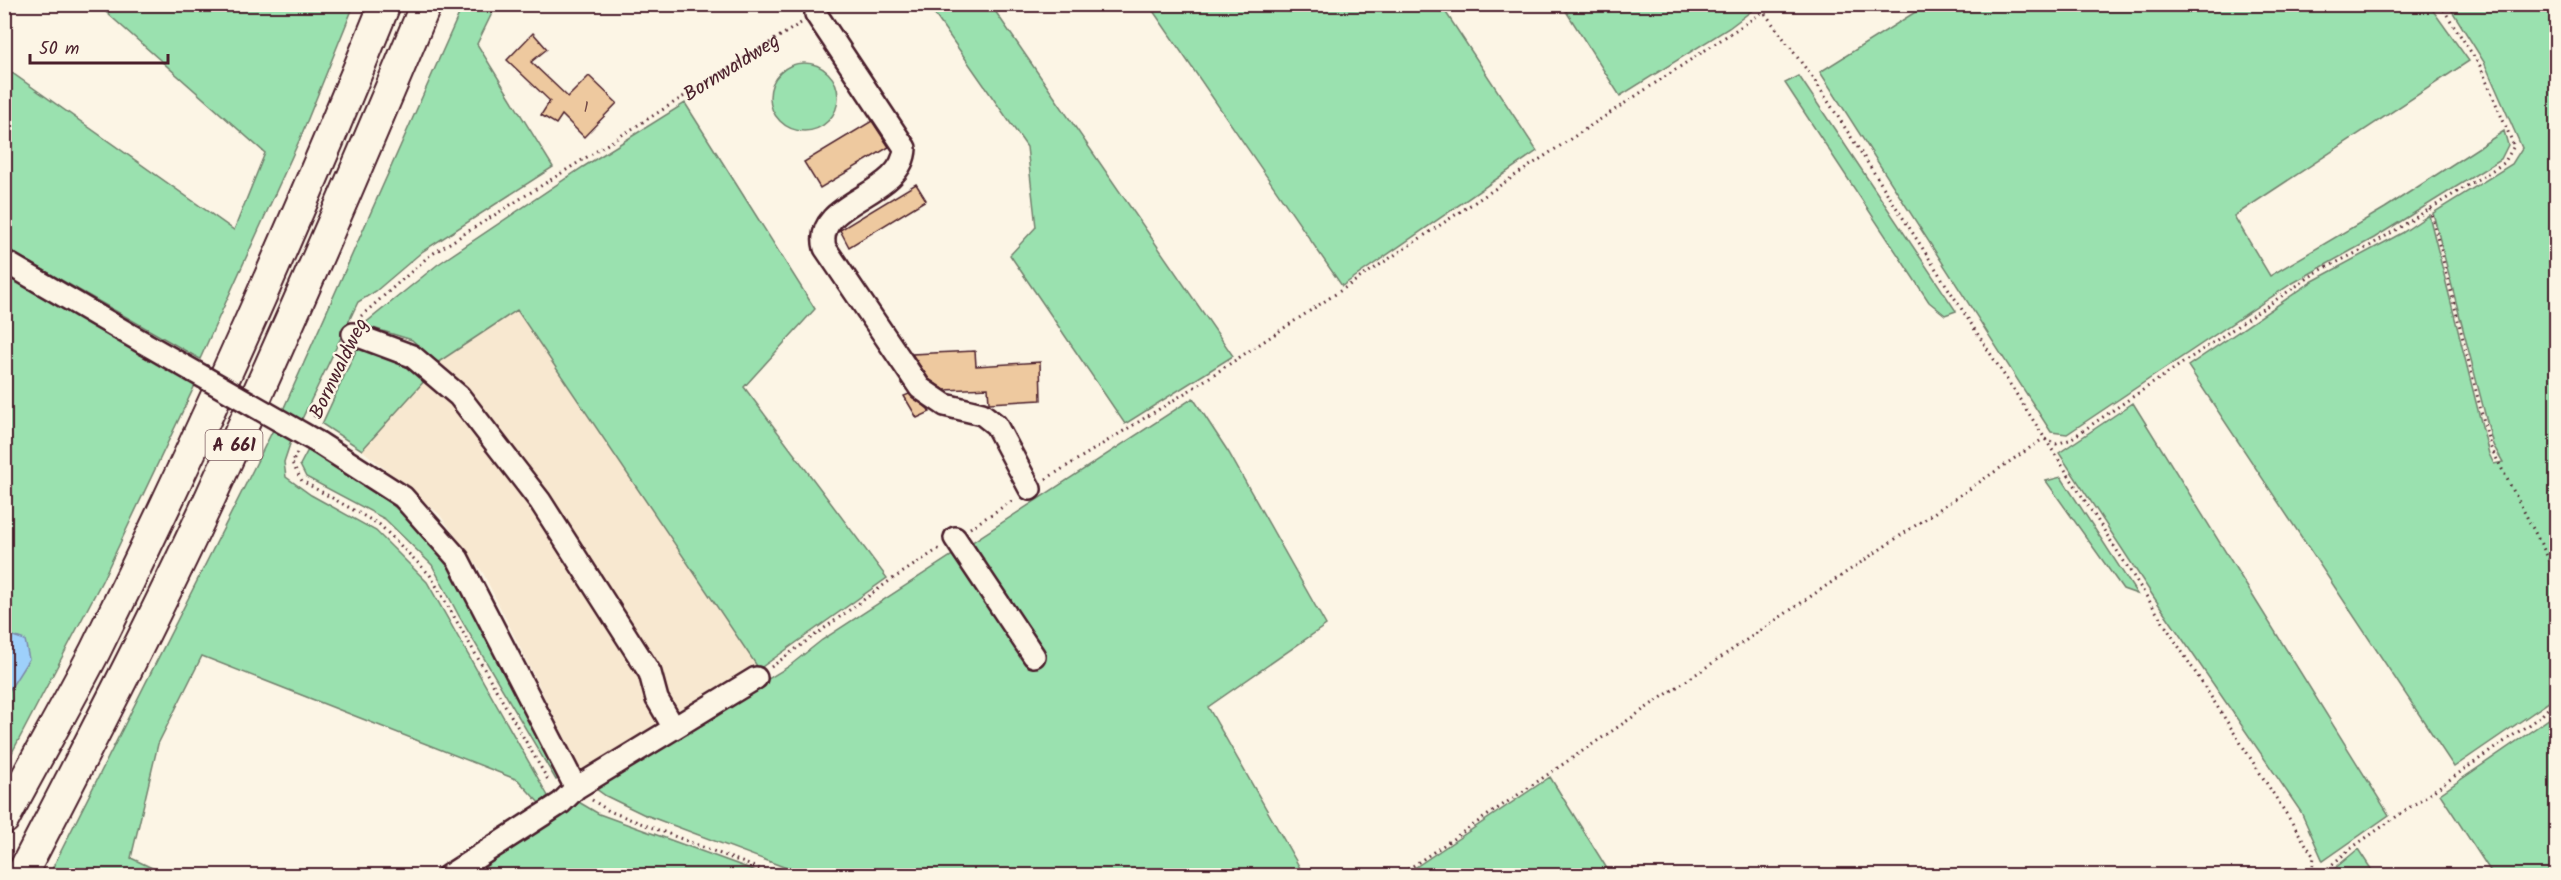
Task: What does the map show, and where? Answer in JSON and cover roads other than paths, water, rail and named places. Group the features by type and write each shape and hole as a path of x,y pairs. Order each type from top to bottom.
{"highway":[{"name":"A 661","path":"4,819 94,652 178,477 321,163 385,4"},
{"name":"A 661","path":"21,876 128,668 211,497 343,204 426,4"}],"lane":[{"path":"816,14 905,148 904,157 894,175 830,219 823,233 825,248 920,388 945,405 972,411 989,418 996,425 1030,489"},
{"name":"Bornwaldweg","path":"4,261 319,443 403,497 458,559 568,796"},
{"path":"353,334 411,356 459,396 540,501 650,673 657,699 674,728"},
{"path":"955,538 1034,656"},
{"path":"448,876 568,796 756,678"}],"water":[{"path":"10,635 25,640 29,659 5,697 5,640"}]}
